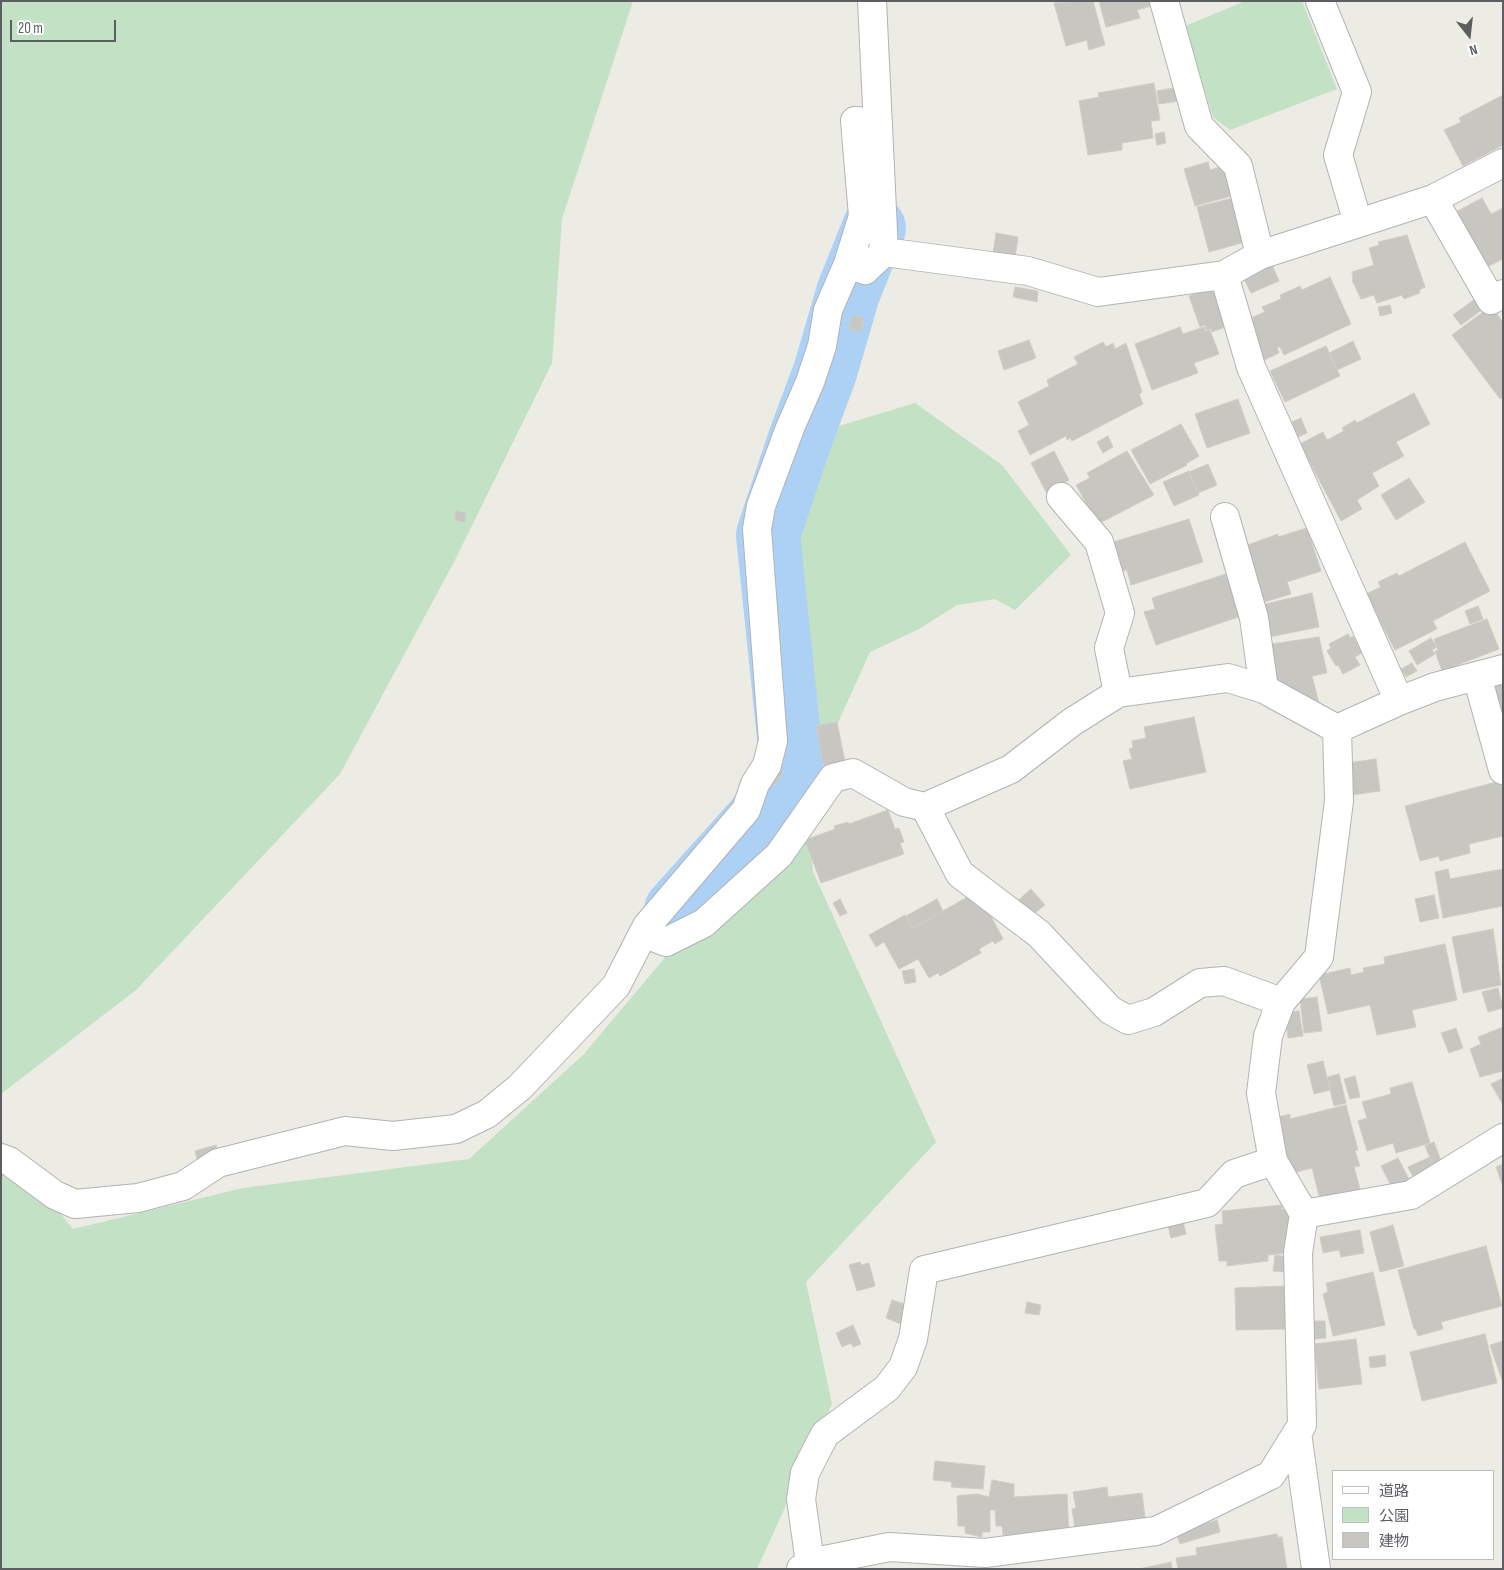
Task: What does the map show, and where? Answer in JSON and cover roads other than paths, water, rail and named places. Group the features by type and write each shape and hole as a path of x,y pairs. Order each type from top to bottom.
{"street":[{"path":"848,264 865,270 884,252 872,1"},
{"path":"1164,1 1199,126 1238,166 1260,254"},
{"path":"1320,1 1357,92 1338,156 1358,223"},
{"path":"1,1158 9,1161 55,1195 75,1204 138,1198 183,1186 218,1163 345,1132 393,1136 456,1129 487,1114 520,1087 616,986 643,933 746,810 755,784 767,765 773,741 759,522 761,506 787,436 810,382 822,346 828,310 848,264 863,216 855,121 878,123"},
{"path":"884,252 1028,271 1098,292 1224,275 1260,254 1433,199 1503,163"},
{"path":"1433,199 1491,300 1503,294"},
{"path":"1224,275 1251,367 1399,701"},
{"path":"1061,497 1099,542 1120,613 1109,648 1118,693"},
{"path":"1225,517 1254,618 1264,689"},
{"path":"1337,729 1435,687 1503,669"},
{"path":"1477,676 1503,770"},
{"path":"643,933 666,942 704,923 779,855 833,778 853,773 904,802 925,807 1011,769 1072,722 1118,693 1228,678 1264,689 1337,729"},
{"path":"1273,1161 1234,1174 1207,1203 924,1270 913,1339 903,1367 887,1388 825,1434 806,1473 800,1499 806,1566 889,1547 985,1553 1156,1531 1272,1475 1302,1425 1298,1253 1304,1214 1273,1161 1261,1093 1268,1036 1281,1002 1319,957 1339,802 1337,729"},
{"path":"925,807 960,874 1039,934 1110,1010 1128,1020 1154,1012 1200,983 1224,981 1281,1002"},
{"path":"1304,1214 1411,1195 1503,1138"},
{"path":"1297,1433 1316,1569"}],"waterway":[{"path":"676,910 781,793 791,773 791,757 768,535 825,372 848,293 874,228"}]}
